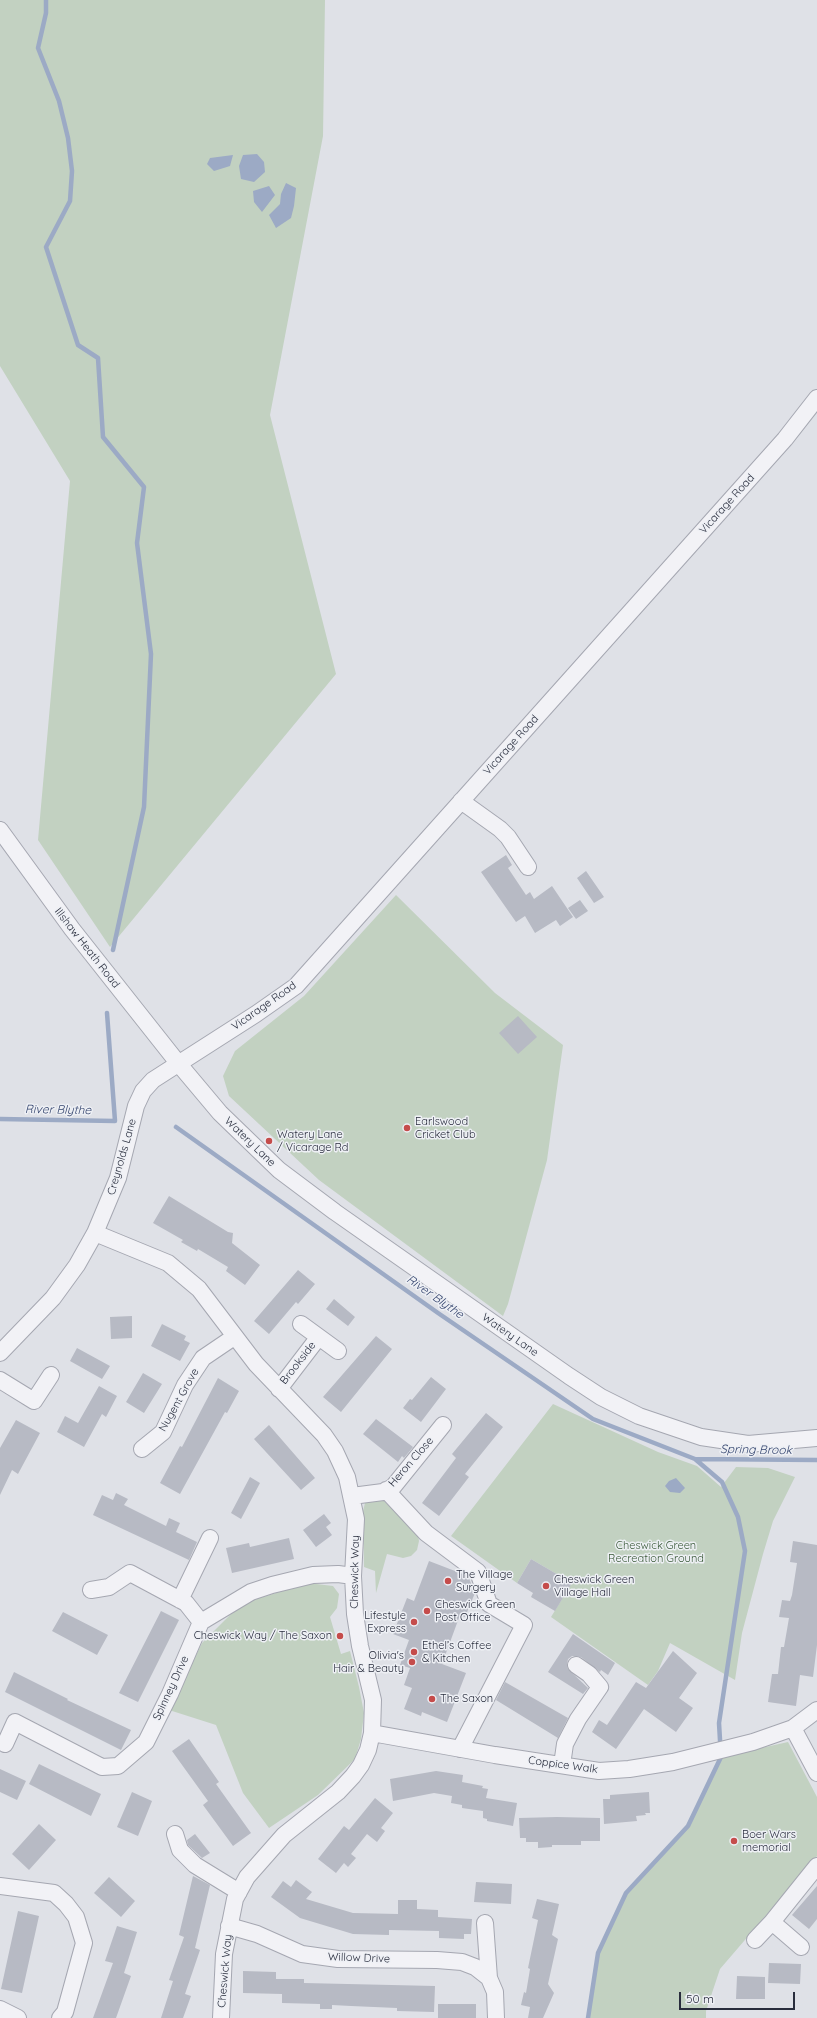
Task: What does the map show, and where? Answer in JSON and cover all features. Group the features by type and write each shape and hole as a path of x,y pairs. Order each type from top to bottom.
{"street":[{"name":"Vicarage Road","path":"178,1063 256,1014 296,986 785,439 817,398"},
{"path":"461,801 500,829 508,837 528,867"},
{"name":"Illshaw Heath Road","path":"0,830 72,929 178,1063"},
{"name":"Creynolds Lane","path":"0,1353 53,1298 77,1265 95,1233 118,1178 136,1106 144,1091 153,1080 178,1063"},
{"name":"Watery Lane","path":"178,1063 220,1113 279,1170 423,1275 601,1397 640,1416 701,1437 748,1444 817,1438"},
{"name":"Cheswick Way","path":"95,1233 168,1263 199,1289 256,1364 324,1435 335,1451 347,1477 352,1496 356,1533 353,1576 357,1630 373,1700 372,1733 368,1750 353,1776 338,1792 284,1835 247,1877 235,1899 224,1954 221,2018"},
{"name":"Brookside","path":"300,1324 338,1351"},
{"name":"Nugent Grove","path":"142,1449 163,1432 185,1385 203,1358 234,1336"},
{"name":"Brookside","path":"279,1389 318,1338"},
{"path":"0,1380 34,1401 51,1375"},
{"name":"Heron Close","path":"352,1496 383,1492 393,1487 415,1462 443,1425"},
{"path":"386,1490 426,1533 478,1572 489,1604 524,1625 460,1749"},
{"path":"180,1600 210,1538"},
{"path":"91,1590 109,1587 130,1573 186,1603 201,1622 251,1592 272,1585 313,1575 338,1574 353,1576"},
{"name":"Spinney Drive","path":"5,1744 15,1722 102,1767 118,1766 129,1759 146,1742 170,1694 201,1622"},
{"path":"562,1765 565,1744 578,1719 600,1687 589,1674 576,1666"},
{"name":"Coppice Walk","path":"372,1733 460,1749 599,1771 649,1767 753,1742 792,1728 817,1710"},
{"path":"792,1728 817,1773"},
{"path":"174,1834 180,1850 195,1865 239,1892"},
{"path":"755,1940 772,1922 817,1866"},
{"path":"0,1886 54,1893 66,1904 76,1917 84,1944 65,2012 60,2018"},
{"path":"772,1922 801,1947"},
{"path":"485,1923 489,1978 495,1992 496,2018"},
{"name":"Willow Drive","path":"230,1926 257,1934 302,1954 338,1959 437,1960 462,1962 475,1966 489,1978"},
{"path":"0,2009 18,2018"}],"green space":[{"path":"0,0 325,0 323,136 270,415 336,674 110,947 38,840 70,481 0,366"},
{"name":"Earlswood Cricket Club","path":"396,895 495,993 563,1045 547,1160 508,1304 503,1316 319,1180 229,1096 223,1076 235,1051 304,996"},
{"name":"Cheswick Green Recreation Ground","path":"553,1404 658,1452 697,1466 721,1487 736,1467 768,1468 795,1477 773,1521 763,1554 742,1633 735,1680 670,1643 658,1671 648,1685 551,1617 572,1583 531,1559 517,1583 451,1536"},
{"path":"373,1499 383,1500 418,1535 419,1541 417,1550 411,1556 403,1558 387,1554 376,1593 375,1571 364,1567 363,1511 365,1503"},
{"path":"308,1583 333,1586 339,1594 337,1608 330,1617 341,1654 350,1651 364,1713 361,1739 355,1759 318,1795 269,1828 243,1793 216,1725 169,1710 202,1643 230,1615 247,1602"},
{"path":"788,1742 817,1797 817,1856 720,1969 706,2011 706,2018 588,2018 598,1953 615,1914 626,1893 688,1826 721,1757"}],"water":[{"path":"257,154 264,162 265,172 254,182 241,179 239,166 243,155"},
{"path":"233,155 230,166 214,171 207,164 210,158"},
{"path":"286,183 296,188 294,206 291,218 276,228 269,215 280,204 281,194"},
{"path":"269,186 275,195 262,212 254,202 253,191"},
{"path":"676,1478 685,1488 680,1493 670,1492 665,1486 669,1481"}],"building":[{"path":"506,855 512,865 508,868 526,895 530,892 534,899 552,886 573,917 560,926 556,920 535,933 525,916 516,922 481,872"},
{"path":"586,871 604,897 594,903 577,878"},
{"path":"580,900 588,911 576,919 568,908"},
{"path":"518,1016 537,1037 518,1054 499,1033"},
{"path":"169,1196 228,1232 233,1233 232,1243 260,1265 245,1285 226,1271 228,1267 198,1249 197,1251 181,1242 183,1240 153,1223"},
{"path":"298,1270 315,1284 298,1304 296,1302 269,1334 254,1321"},
{"path":"334,1299 355,1317 348,1326 326,1309"},
{"path":"132,1316 132,1338 111,1339 110,1317"},
{"path":"162,1324 186,1336 184,1340 190,1343 180,1361 151,1346"},
{"path":"376,1336 392,1349 341,1412 323,1397"},
{"path":"77,1348 110,1366 102,1379 70,1361"},
{"path":"143,1373 162,1384 144,1413 126,1402"},
{"path":"431,1377 446,1389 421,1422 403,1408 410,1399 412,1400"},
{"path":"218,1378 239,1391 227,1413 225,1412 180,1494 160,1483 180,1446 182,1447"},
{"path":"99,1386 117,1396 106,1417 102,1414 84,1447 57,1432 65,1416 78,1423"},
{"path":"486,1413 503,1427 465,1474 469,1477 439,1516 422,1503 456,1458 452,1454"},
{"path":"376,1419 413,1447 404,1458 402,1456 398,1462 363,1434"},
{"path":"16,1420 40,1433 18,1474 12,1470 0,1495 0,1448"},
{"path":"269,1425 315,1478 301,1490 254,1439"},
{"path":"250,1477 260,1483 241,1519 231,1513"},
{"path":"116,1493 128,1499 124,1505 166,1526 169,1518 180,1523 176,1532 197,1542 189,1560 93,1515 102,1495 113,1500"},
{"path":"324,1514 331,1523 326,1527 332,1535 316,1547 303,1530"},
{"path":"289,1538 294,1559 232,1573 226,1548 249,1543 250,1547"},
{"path":"793,1541 817,1545 817,1645 813,1677 800,1675 796,1706 768,1702 772,1674 778,1674 781,1647 784,1647 789,1618 779,1617 782,1600 790,1601 792,1595 797,1563 790,1562"},
{"name":"Cheswick Green Village Hall","path":"531,1559 572,1583 555,1611 531,1597 533,1593 517,1583"},
{"path":"429,1561 468,1576 475,1593 465,1617 460,1615 442,1664 466,1673 447,1722 422,1712 421,1716 404,1709 412,1688 404,1685 410,1668 400,1665 409,1640 393,1634 407,1598 414,1601"},
{"path":"161,1611 179,1620 138,1702 119,1693"},
{"path":"63,1612 108,1635 97,1655 52,1631"},
{"path":"573,1634 615,1663 608,1675 601,1670 600,1672 581,1657 572,1656 568,1659 568,1669 588,1688 583,1694 548,1672"},
{"path":"673,1651 697,1673 679,1698 693,1708 676,1732 644,1709 616,1749 592,1732 599,1720 607,1725 636,1682 646,1688"},
{"path":"14,1672 68,1699 67,1700 131,1730 121,1750 5,1692"},
{"path":"505,1682 568,1718 558,1738 496,1700"},
{"path":"189,1739 219,1782 216,1784 251,1833 233,1846 203,1805 208,1801 172,1751"},
{"path":"39,1764 101,1794 91,1816 29,1784"},
{"path":"0,1769 26,1781 17,1800 0,1792"},
{"path":"436,1771 463,1775 462,1782 483,1786 482,1788 488,1789 486,1798 517,1803 513,1826 487,1821 487,1819 483,1818 483,1811 462,1808 462,1805 451,1803 452,1796 434,1793 393,1801 390,1779"},
{"path":"132,1792 152,1801 138,1836 117,1827"},
{"path":"649,1792 650,1813 636,1816 637,1821 604,1824 603,1799 610,1799 610,1795"},
{"path":"375,1798 393,1813 381,1828 385,1831 377,1842 367,1834 351,1854 356,1858 348,1867 344,1863 336,1873 318,1859 344,1826 349,1830"},
{"path":"519,1818 600,1818 600,1841 581,1841 581,1845 552,1845 552,1847 538,1848 538,1842 526,1842 526,1838 520,1838"},
{"path":"39,1824 56,1840 29,1870 12,1854"},
{"path":"195,1834 210,1853 202,1858 188,1845 187,1840"},
{"path":"193,1876 210,1885 195,1948 200,1950 185,1994 191,1996 183,2018 161,2018 173,1981 169,1980 184,1937 179,1935"},
{"path":"109,1877 135,1901 121,1917 94,1893"},
{"path":"296,1880 312,1892 306,1899 353,1913 398,1914 398,1900 417,1900 417,1909 438,1910 438,1917 472,1919 471,1934 464,1934 464,1939 439,1938 439,1931 389,1930 389,1935 353,1934 300,1918 271,1897 283,1881 291,1887"},
{"path":"476,1882 512,1884 511,1904 474,1902"},
{"path":"817,1886 817,1919 809,1929 792,1915"},
{"path":"537,1899 559,1904 552,1935 558,1939 548,1984 554,1993 543,2018 528,2018 530,2007 521,2005 524,1992 526,1993 530,1969 528,1968 538,1920 532,1918"},
{"path":"18,1911 39,1916 22,1993 1,1989"},
{"path":"117,1926 137,1932 124,1973 131,1976 116,2018 93,2018 113,1963 105,1961"},
{"path":"769,1963 801,1964 800,1984 768,1983"},
{"path":"243,1971 276,1972 276,1979 304,1979 304,1983 435,1986 434,2012 397,2011 397,2008 332,2005 332,2009 320,2009 320,2004 282,2003 282,1994 243,1993"},
{"path":"737,1976 765,1977 765,1999 736,1999"},
{"path":"438,2004 476,2004 476,2018 438,2018"}],"waterway":[{"path":"46,0 46,13 38,48 59,101 68,138 72,171 70,201 46,247 78,345 98,358 103,437 144,487 137,543 151,654 144,807 113,950"},
{"name":"River Blythe","path":"0,1119 115,1121 107,1013"},
{"name":"Spring Brook","path":"176,1127 438,1313 593,1419 695,1459 722,1482 738,1517 745,1551 719,1723 721,1757 688,1826 626,1893 598,1953 588,2018"},
{"name":"Spring Brook","path":"695,1459 817,1460"}],"place":[{"name":"Earlswood Cricket Club","path":"407,1128"},
{"name":"Watery Lane / Vicarage Rd","path":"269,1141"},
{"name":"The Village Surgery","path":"448,1581"},
{"name":"Cheswick Green Village Hall","path":"546,1586"},
{"name":"Cheswick Green Post Office","path":"427,1611"},
{"name":"Lifestyle Express","path":"414,1622"},
{"name":"Cheswick Way / The Saxon","path":"340,1636"},
{"name":"Ethel’s Coffee & Kitchen","path":"414,1652"},
{"name":"Olivia's Hair & Beauty","path":"412,1662"},
{"name":"The Saxon","path":"432,1699"},
{"name":"Boer Wars memorial","path":"734,1841"}]}
